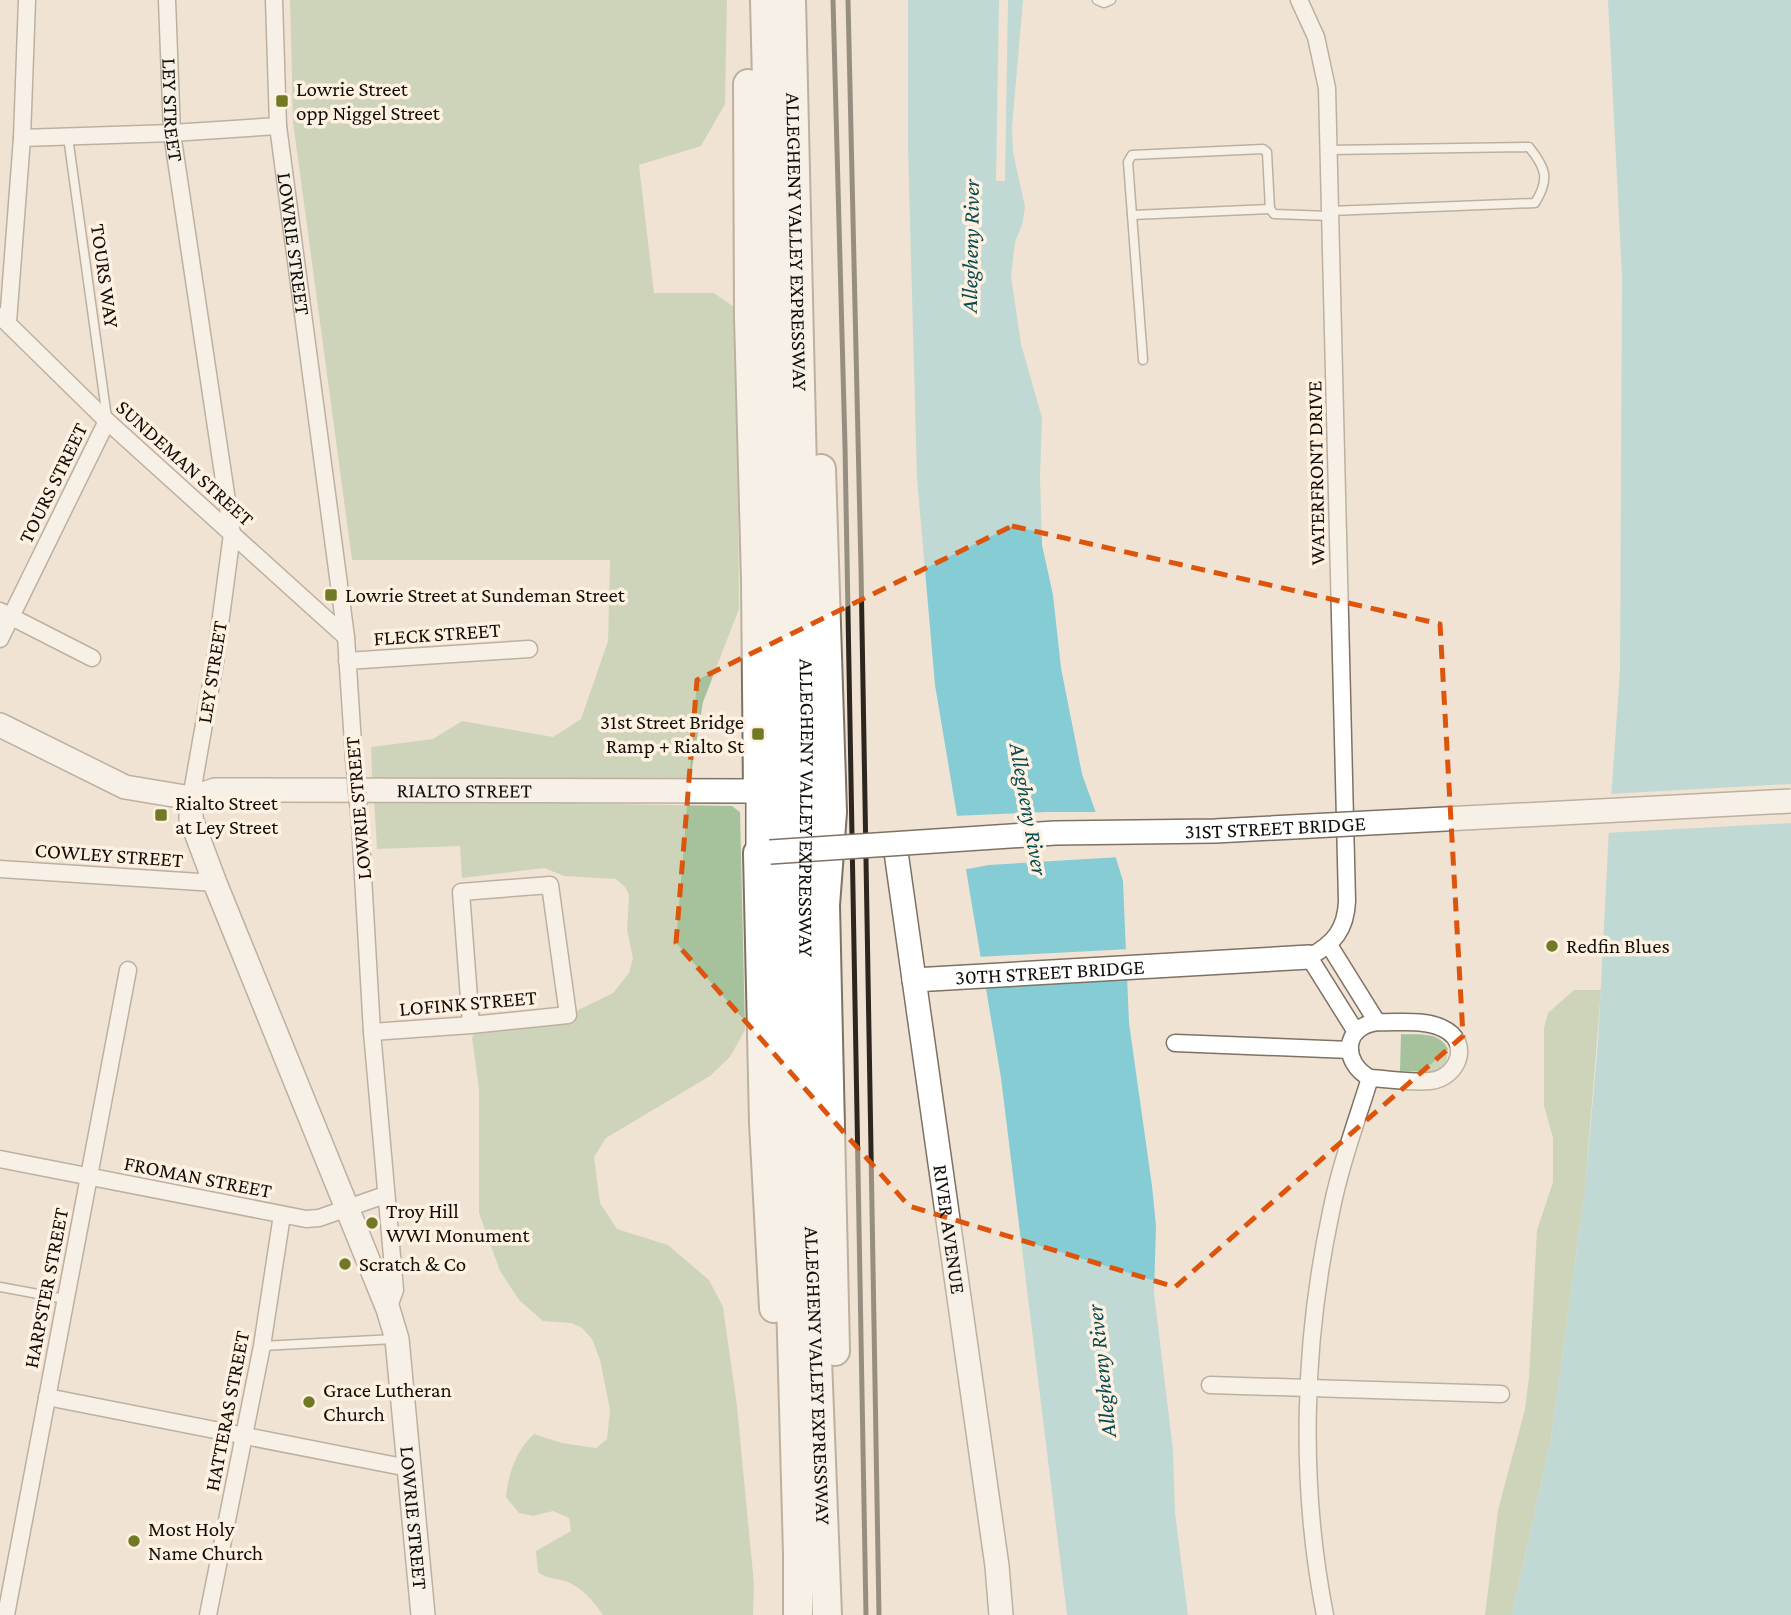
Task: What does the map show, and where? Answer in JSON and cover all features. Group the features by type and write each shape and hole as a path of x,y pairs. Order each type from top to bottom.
{"highway":[{"path":"748,0 749,317 758,791"},
{"name":"ALLEGHENY VALLEY EXPRESSWAY","path":"765,0 783,716 781,934 798,1615"},
{"name":"ALLEGHENY VALLEY EXPRESSWAY","path":"791,0 808,727 808,1129 827,1615"},
{"path":"807,0 832,813 825,905 836,1330 825,1522"},
{"path":"764,853 764,1123 772,1283 798,1554"}],"street":[{"path":"4,319 22,138 27,0"},
{"name":"LEY STREET","path":"167,0 172,133 232,534 215,662 191,798 191,819 388,1310"},
{"name":"LOWRIE STREET","path":"274,0 278,126 346,637 372,1032 395,1290 388,1310 397,1339 423,1615"},
{"name":"WATERFRONT DRIVE","path":"1300,0 1316,37 1327,88 1347,901 1347,916 1341,931 1329,945 1309,957"},
{"path":"22,138 278,126"},
{"name":"SUNDEMAN STREET","path":"4,319 107,421 346,637"},
{"name":"TOURS STREET","path":"0,639 6,614 107,421"},
{"path":"6,614 92,658"},
{"name":"FLECK STREET","path":"347,661 529,649"},
{"name":"RIALTO STREET","path":"0,725 125,787 191,798 215,790 758,791"},
{"path":"758,791 764,853"},
{"name":"31ST STREET BRIDGE","path":"764,853 1055,833 1215,831 1791,801"},
{"name":"RIVER AVENUE","path":"895,845 997,1566 1001,1615"},
{"name":"COWLEY STREET","path":"0,869 215,883"},
{"name":"LOFINK STREET","path":"372,1032 471,1025 568,1015 550,885 461,892 471,1025"},
{"path":"1329,945 1377,1022"},
{"path":"1309,957 1356,1032"},
{"name":"30TH STREET BRIDGE","path":"914,980 1309,957"},
{"name":"HARPSTER STREET","path":"6,1615 128,970"},
{"path":"1377,1022 1441,1027 1450,1032 1457,1041 1459,1060 1445,1077 1431,1081 1370,1079 1354,1066 1351,1041 1356,1032 1368,1023 1377,1022"},
{"path":"1175,1043 1350,1050"},
{"path":"1325,1615 1312,1521 1308,1427 1316,1296 1339,1177 1370,1079"},
{"name":"FROMAN STREET","path":"0,1159 306,1219 319,1218 385,1195"},
{"name":"HATTERAS STREET","path":"208,1615 262,1346 282,1214"},
{"path":"1210,1385 1501,1394"},
{"path":"47,1397 408,1468"}],"lane":[{"path":"1097,0 1104,3 1111,0"},
{"name":"TOURS WAY","path":"68,136 107,421"},
{"path":"1143,360 1128,162 1132,155 1263,149 1267,152 1270,209 1274,214 1535,203 1544,188 1545,176 1539,159 1529,147 1329,150"},
{"path":"1132,215 1270,209"},
{"path":"0,1287 65,1299"},
{"path":"262,1346 397,1339"}],"highlighted area":[{"path":"1012,526 1440,624 1463,1036 1175,1287 909,1206 676,943 697,680"}],"green space":[{"path":"290,0 727,0 725,104 701,146 639,165 654,293 714,293 737,309 739,609 703,702 690,781 372,779 371,747 433,739 462,721 553,737 581,719 608,641 610,560 352,560 293,122"},
{"path":"374,800 732,806 740,812 745,1030 730,1057 710,1076 606,1138 594,1157 600,1203 617,1229 668,1245 709,1280 723,1307 737,1406 754,1584 753,1615 603,1615 577,1587 538,1572 536,1551 571,1531 569,1518 553,1511 533,1516 519,1513 506,1497 514,1463 522,1447 534,1434 562,1443 596,1448 607,1439 610,1410 600,1360 592,1339 582,1328 571,1323 543,1321 519,1300 500,1271 479,1213 479,1089 472,1038 479,1024 568,1015 613,993 629,973 633,958 627,930 629,895 616,879 564,876 544,868 462,878 460,846 377,849"},
{"path":"1574,990 1601,990 1585,1189 1551,1439 1512,1615 1485,1615 1498,1510 1525,1409 1537,1230 1553,1182 1553,1138 1544,1106 1544,1028 1548,1013"},
{"path":"1401,1034 1428,1035 1439,1039 1448,1049 1446,1065 1432,1072 1400,1071"}],"water":[{"name":"Allegheny River","path":"908,0 1023,0 1012,127 1013,152 1025,207 1015,242 1011,276 1021,344 1042,418 1042,545 1053,595 1061,668 1082,774 1123,881 1129,1023 1156,1226 1154,1293 1173,1450 1175,1513 1188,1615 1067,1615 1001,1078 935,685 917,478 908,149"},
{"path":"1608,0 1791,0 1791,1615 1512,1615 1551,1439 1585,1189 1598,1042 1620,670 1622,277"}],"pier":[{"path":"999,0 1008,0 1005,181 996,181"},
{"path":"1791,784 1791,823 1605,833 1608,794"},
{"path":"1099,812 1120,857 989,865 962,870 953,816"},
{"path":"1130,949 1131,979 982,988 977,957"}],"railway":[{"path":"833,0 845,446 866,1615"},
{"path":"848,0 879,1615"}],"place":[{"name":"Lowrie Street opp Niggel Street","path":"282,101"},
{"name":"Lowrie Street at Sundeman Street","path":"331,595"},
{"name":"31st Street Bridge Ramp + Rialto St","path":"758,734"},
{"name":"Rialto Street at Ley Street","path":"161,815"},
{"name":"Redfin Blues","path":"1552,946"},
{"name":"Troy Hill WWI Monument","path":"372,1223"},
{"name":"Scratch & Co","path":"345,1264"},
{"name":"Grace Lutheran Church","path":"309,1402"},
{"name":"Most Holy Name Church","path":"134,1541"}]}
